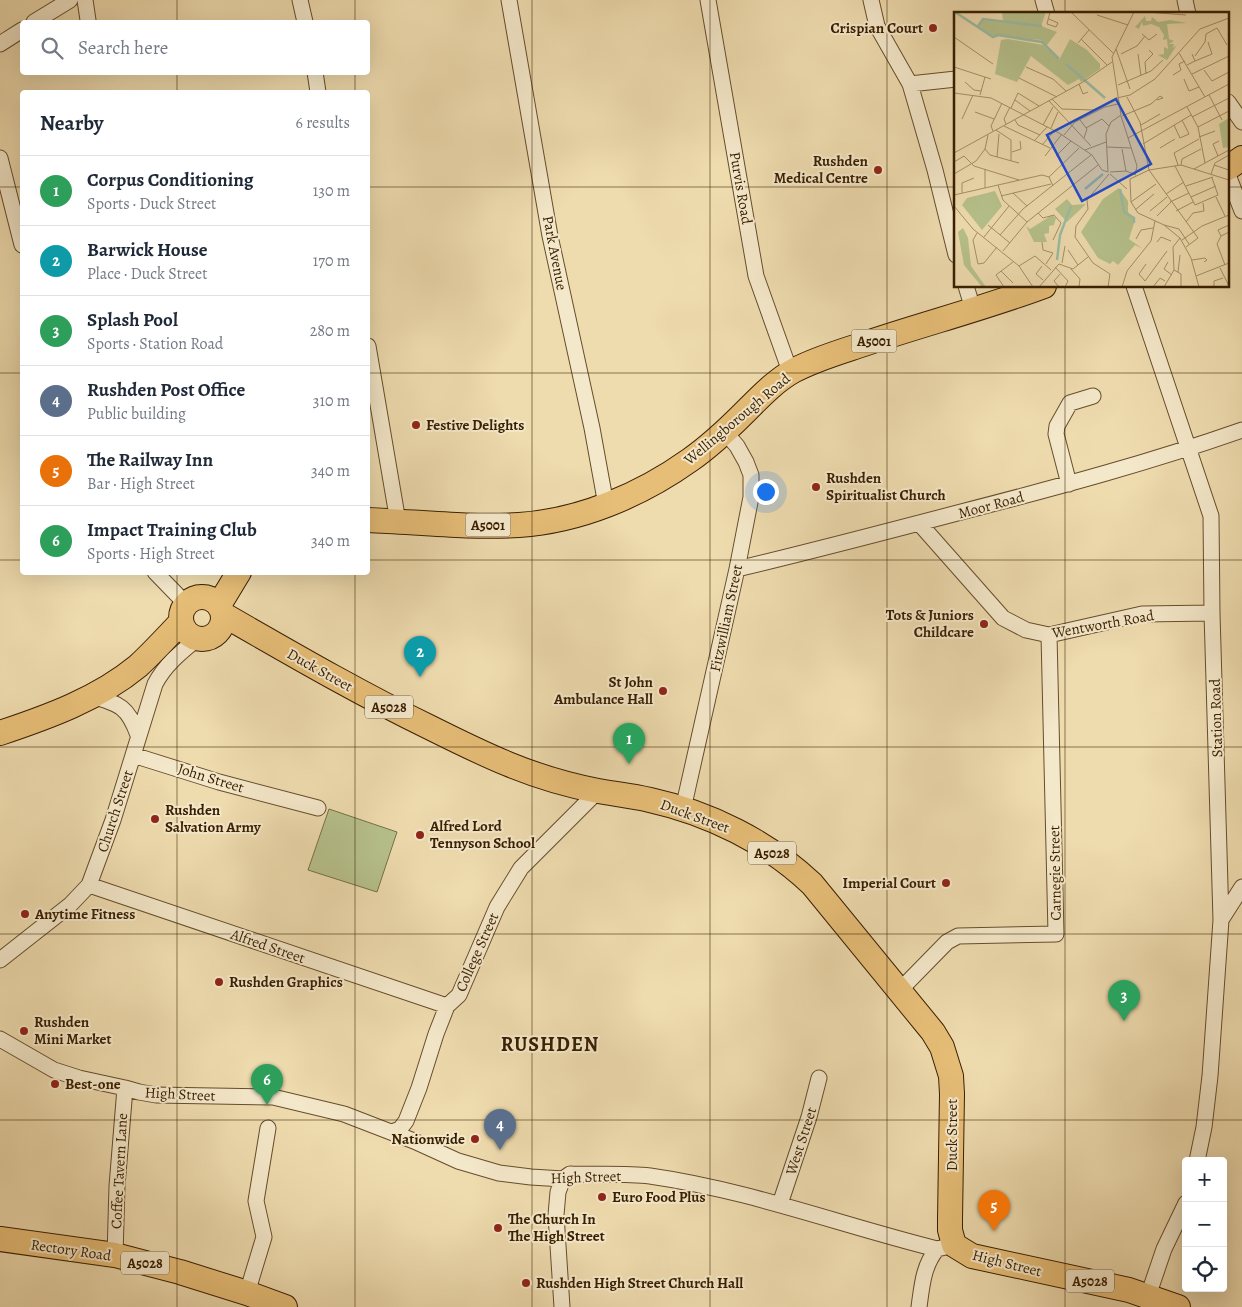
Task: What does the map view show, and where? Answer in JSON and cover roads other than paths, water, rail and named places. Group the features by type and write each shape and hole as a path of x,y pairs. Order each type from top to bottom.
{"main road":[{"path":"1230,167 1242,158"},
{"name":"Wellingborough Road","path":"370,520 461,526 519,525 575,516 606,505 665,476 691,460 725,432 773,385 792,372 812,362 1038,288"},
{"path":"0,733 39,720 92,696 136,666 188,622 210,638 216,635 222,625 221,610 238,575"},
{"name":"A5028","path":"188,622 197,597 213,600 221,610"},
{"name":"Duck Street","path":"221,610 375,700 471,748 539,776 683,809 737,831 803,876 812,884 900,990 933,1032 942,1047 950,1076 952,1094 950,1230 945,1247"},
{"name":"Rectory Road","path":"0,1239 115,1256 180,1272 247,1292 285,1307"},
{"name":"High Street","path":"945,1247 972,1256 1078,1278 1148,1296 1178,1307"}],"street":[{"path":"37,20 70,0"},
{"path":"85,0 88,20"},
{"path":"300,0 305,20"},
{"name":"Park Avenue","path":"510,0 550,236 592,428 606,505"},
{"name":"Purvis Road","path":"708,0 756,276 787,363 792,372"},
{"path":"871,0 877,26 910,84 935,170 954,247"},
{"path":"0,44 20,31"},
{"path":"315,75 318,90"},
{"path":"910,84 954,79"},
{"path":"1230,105 1242,122"},
{"path":"0,158 20,237"},
{"path":"1230,180 1242,211"},
{"path":"967,288 973,309"},
{"name":"Station Road","path":"1135,288 1211,516 1221,920 1210,1076 1204,1127 1198,1157"},
{"path":"370,356 380,408 397,521"},
{"path":"1069,484 1056,434 1057,426 1070,403 1094,396"},
{"name":"Moor Road","path":"737,569 1069,484 1190,449 1242,430"},
{"name":"Fitzwilliam Street","path":"683,809 737,569 751,497 751,475 737,446 725,432"},
{"name":"Wentworth Road","path":"919,523 1003,618 1026,630 1049,635 1142,614 1212,613"},
{"path":"157,575 188,622"},
{"name":"Church Street","path":"0,960 70,905 89,885 113,820 152,689 172,659 188,622"},
{"name":"Carnegie Street","path":"900,990 947,942 958,936 1056,934 1049,635"},
{"path":"92,696 112,702 123,708 132,719 138,735"},
{"name":"John Street","path":"133,754 219,782 318,808"},
{"name":"College Street","path":"392,1132 400,1129 412,1108 447,1006 459,995 496,907 521,868 598,791"},
{"name":"Alfred Street","path":"89,885 447,1006"},
{"path":"1221,920 1242,887"},
{"name":"High Street","path":"0,1039 54,1070 79,1078 156,1096 273,1097 344,1114 392,1132 458,1161 499,1173 531,1178 563,1179 570,1174 648,1176 710,1186 945,1247"},
{"name":"West Street","path":"780,1204 820,1078"},
{"name":"Coffee Tavern Lane","path":"115,1256 117,1186 125,1088"},
{"path":"247,1292 264,1237 256,1201 268,1128"},
{"path":"562,1307 556,1215 558,1192 563,1179"},
{"path":"1148,1296 1164,1250 1182,1212"},
{"path":"919,1307 929,1258 945,1247"}],"place":[{"name":"Crispian Court","path":"933,28"},
{"name":"Rushden Medical Centre","path":"878,170"},
{"name":"Festive Delights","path":"416,425"},
{"name":"Rushden Spiritualist Church","path":"816,487"},
{"name":"Tots & Juniors Childcare","path":"984,624"},
{"name":"Barwick House","path":"420,677"},
{"name":"St John Ambulance Hall","path":"663,691"},
{"name":"Corpus Conditioning","path":"629,764"},
{"name":"Rushden Salvation Army","path":"155,819"},
{"name":"Alfred Lord Tennyson School","path":"420,835"},
{"name":"Imperial Court","path":"946,883"},
{"name":"Anytime Fitness","path":"25,914"},
{"name":"Rushden Graphics","path":"219,982"},
{"name":"Splash Pool","path":"1124,1021"},
{"name":"Rushden Mini Market","path":"24,1031"},
{"name":"Best-one","path":"55,1084"},
{"name":"Impact Training Club","path":"267,1105"},
{"name":"Nationwide","path":"475,1139"},
{"name":"Rushden Post Office","path":"500,1150"},
{"name":"Euro Food Plus","path":"602,1197"},
{"name":"The Church In The High Street","path":"498,1228"},
{"name":"The Railway Inn","path":"994,1231"},
{"name":"Rushden High Street Church Hall","path":"526,1283"}],"district":[{"name":"RUSHDEN","path":"550,1044"}]}
